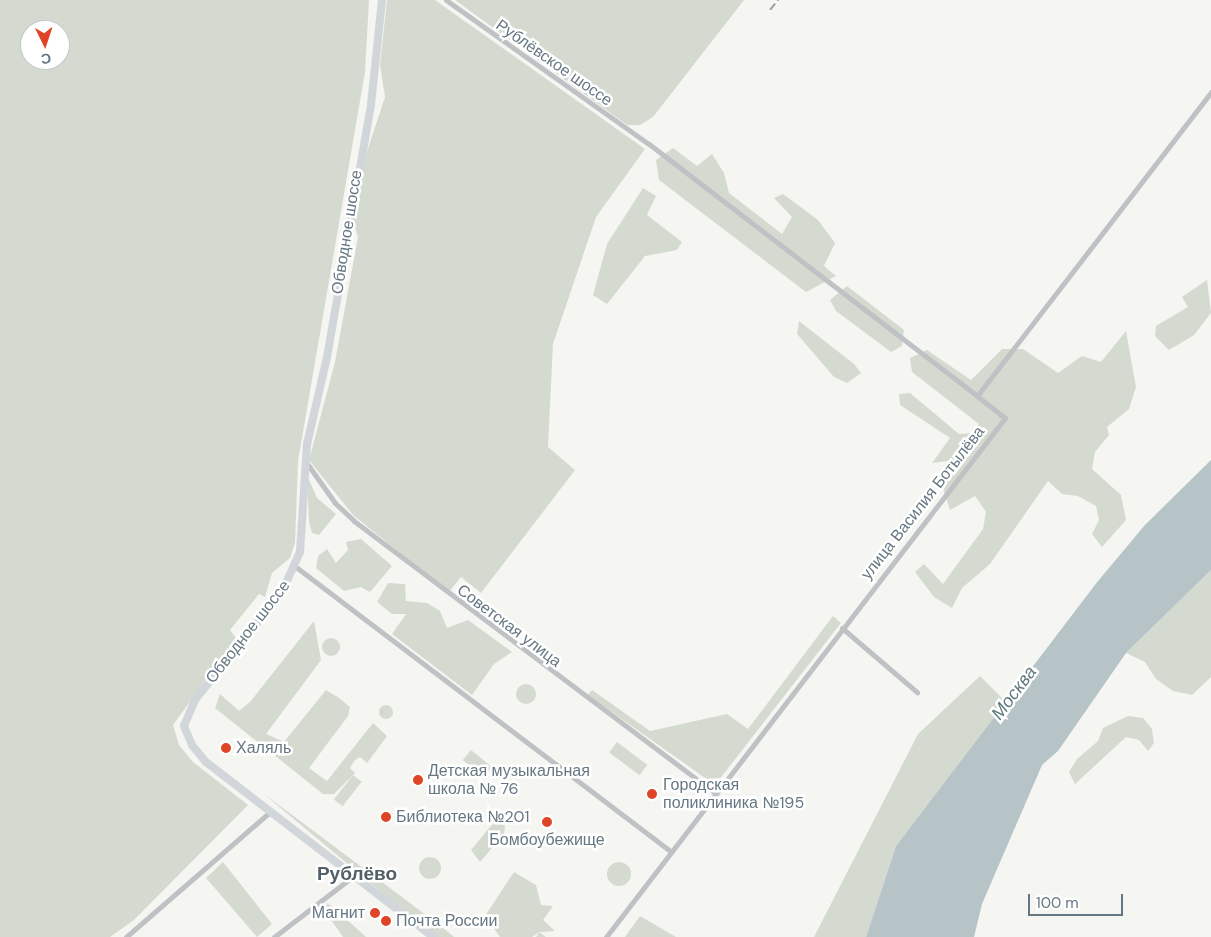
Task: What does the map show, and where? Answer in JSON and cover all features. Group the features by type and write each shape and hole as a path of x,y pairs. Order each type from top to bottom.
{"street":[{"name":"Обводное шоссе","path":"382,0 371,105 327,357 304,460 302,536 296,567 281,594 185,718 186,734 206,762 357,874 433,937"},
{"name":"Рублёвское шоссе","path":"446,0 649,144 977,396"},
{"path":"977,396 1211,92"},
{"name":"улица Василия Ботылёва","path":"606,937 1005,418 977,396"},
{"name":"Советская улица","path":"304,460 335,503 354,520 716,794"},
{"path":"296,567 671,852"},
{"path":"842,628 916,692"},
{"path":"126,937 272,811"},
{"path":"274,937 357,874"}],"shaded area":[{"path":"0,0 369,0 365,72 298,461 295,543 290,558 272,573 265,597 259,594 230,630 236,638 173,725 179,745 193,762 248,805 134,920 110,937 0,937"},
{"path":"387,0 435,0 645,149 596,217 553,344 548,447 575,470 481,593 461,577 449,592 353,515 309,460 335,362 358,237 354,222 360,200 358,179 385,97 380,65"},
{"path":"455,0 744,0 653,117 640,125 627,125"},
{"path":"673,148 697,166 712,154 724,173 729,193 782,234 792,217 774,198 783,194 818,220 835,243 824,266 836,276 806,292 659,180 656,160"},
{"path":"643,188 656,196 647,215 682,242 677,250 645,256 607,304 593,295 607,244"},
{"path":"1207,280 1211,313 1194,335 1169,350 1155,336 1156,326 1188,307 1182,297"},
{"path":"847,286 904,330 902,346 891,352 836,311 830,300"},
{"path":"799,321 854,364 861,373 847,383 834,377 797,334"},
{"path":"1126,331 1136,387 1129,409 1107,427 1109,435 1095,452 1092,469 1121,495 1126,520 1102,547 1092,534 1099,520 1096,506 1078,496 1062,494 1048,481 990,564 962,588 952,608 934,597 915,572 924,564 943,584 983,529 986,512 975,496 950,510 940,479 957,460 932,463 950,438 900,405 899,394 910,393 959,434 972,433 979,424 912,372 910,358 927,350 971,380 1002,349 1023,349 1058,373 1082,356 1101,362"},
{"path":"307,475 317,498 336,514 319,535 312,533 309,522"},
{"path":"361,539 392,566 370,592 361,587 344,591 316,568 318,556 327,549 336,563 348,550 346,542"},
{"path":"1211,570 1211,677 1192,695 1173,691 1156,679 1145,662 1126,653"},
{"path":"388,583 405,584 406,601 427,603 440,611 447,628 468,620 512,652 494,664 472,695 392,634 406,614 392,614 377,602"},
{"path":"833,616 841,623 715,785 588,695 592,690 650,731 727,714 748,729"},
{"path":"314,621 321,660 266,734 284,742 326,690 339,698 350,707 348,716 309,768 327,781 373,723 387,736 367,763 360,757 355,760 350,768 355,773 334,794 323,794 215,708 220,694 239,711 250,702"},
{"path":"331,638 337,641 340,647 337,653 331,656 325,653 322,647 325,641"},
{"path":"980,676 1006,702 896,846 866,937 814,937 918,734"},
{"path":"526,684 533,687 536,694 533,701 526,704 519,701 516,694 519,687"},
{"path":"383,705 389,705 393,712 389,719 383,719 379,715 379,709"},
{"path":"1128,716 1143,718 1152,729 1154,743 1148,751 1139,740 1126,737 1075,784 1069,772 1077,759 1098,741 1103,728"},
{"path":"617,742 647,765 640,775 609,752"},
{"path":"471,750 492,767 484,777 463,760"},
{"path":"353,775 362,782 343,806 334,799"},
{"path":"264,794 442,927 454,937 435,937"},
{"path":"495,821 505,825 504,834 480,862 471,850"},
{"path":"430,857 438,860 441,868 438,876 430,879 422,876 419,868 422,860"},
{"path":"223,862 272,924 257,937 206,878"},
{"path":"619,862 624,863 630,869 630,879 624,885 619,886 614,885 608,879 607,874 608,869 614,863"},
{"path":"514,872 536,885 541,905 553,906 543,920 555,931 539,932 532,937 500,937 485,916"},
{"path":"327,903 366,937 343,937 325,911"},
{"path":"640,916 676,937 625,937"},
{"path":"539,932 546,937 536,937"}],"water":[{"name":"Москва","path":"1211,460 1211,570 1126,653 1058,751 1042,765 982,904 974,937 866,937 896,846 1098,581 1145,525"}],"railway":[{"path":"770,10 778,0"}],"place":[{"name":"Халяль","path":"226,748"},
{"name":"Детская музыкальная школа № 76","path":"418,780"},
{"name":"Городская поликлиника №195","path":"652,794"},
{"name":"Библиотека №201","path":"386,817"},
{"name":"Бомбоубежище","path":"547,822"},
{"name":"Магнит","path":"375,913"},
{"name":"Почта России","path":"386,921"}],"district":[{"name":"Рублёво","path":"357,874"}]}
